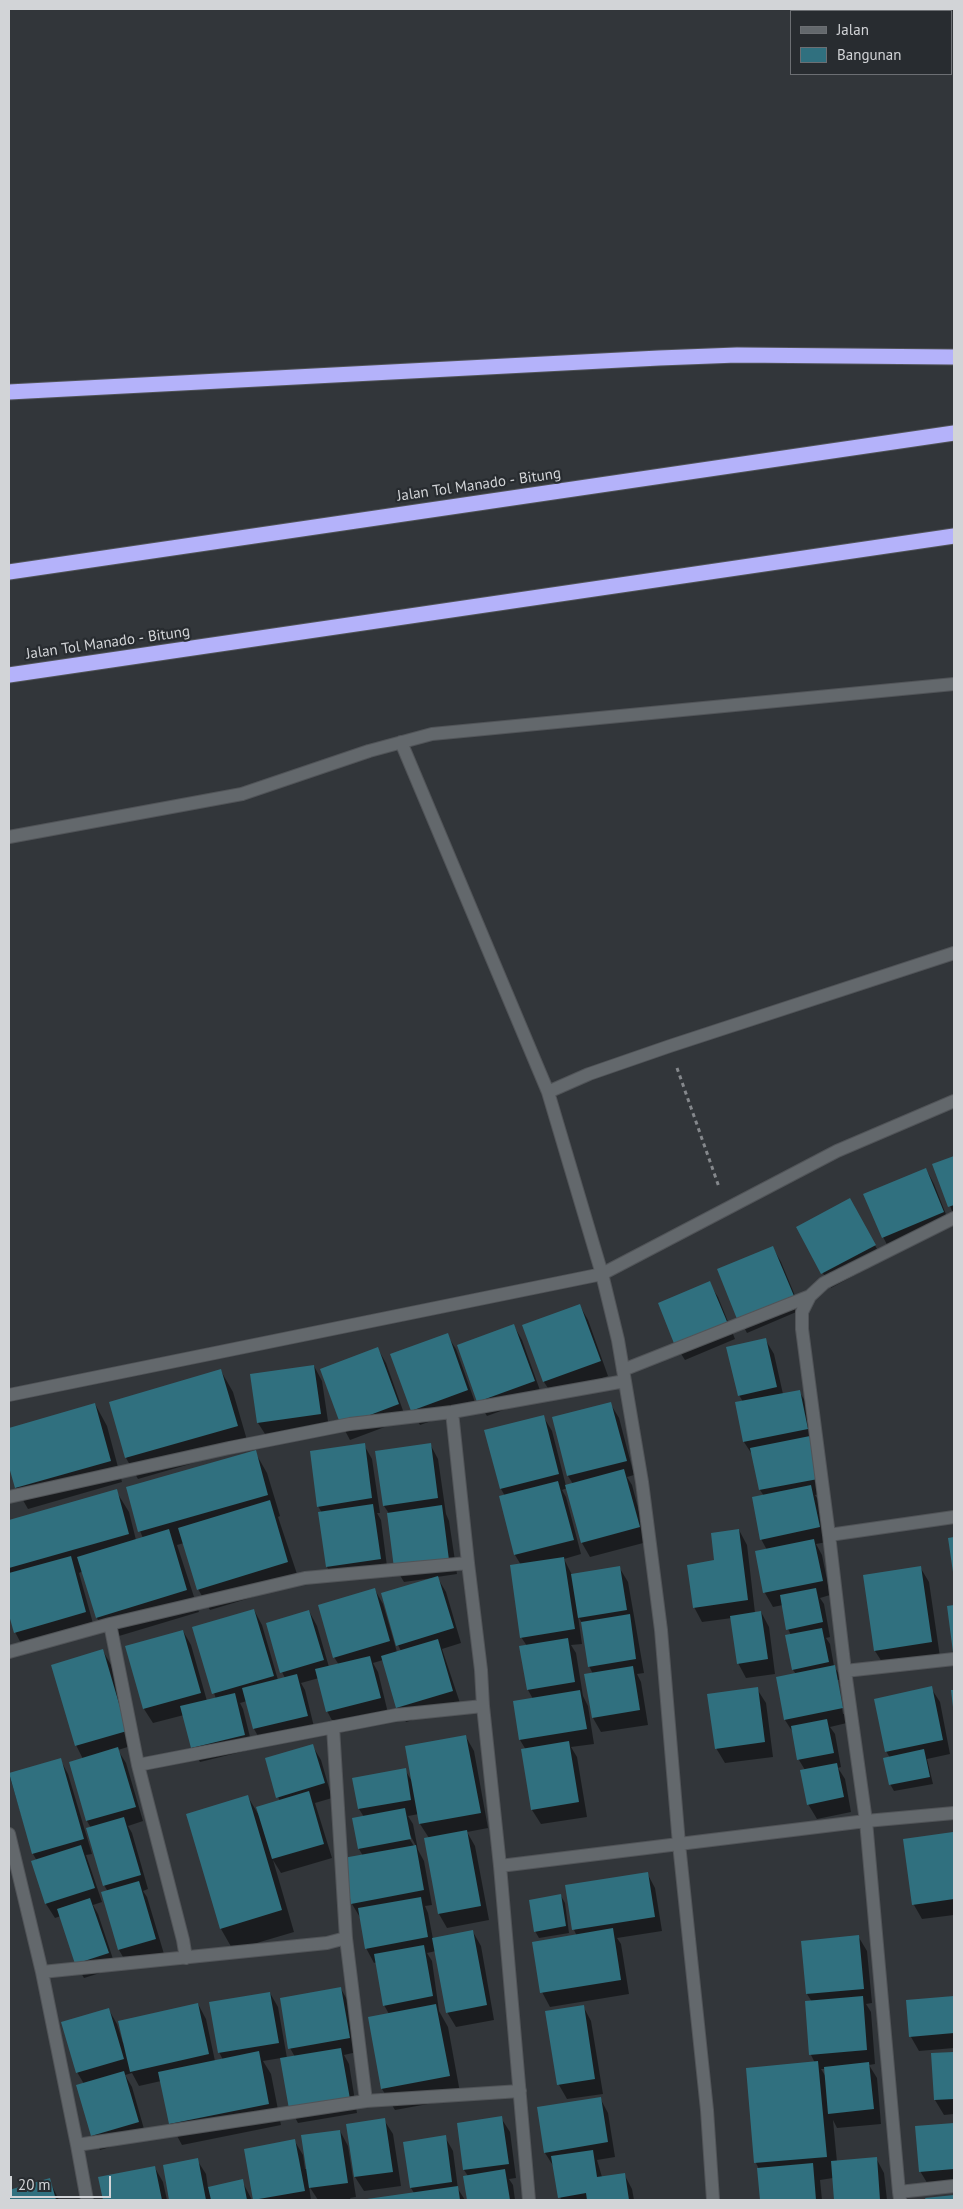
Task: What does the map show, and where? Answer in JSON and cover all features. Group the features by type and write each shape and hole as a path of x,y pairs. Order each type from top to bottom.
{"highway":[{"path":"9,392 737,355 954,356"},
{"name":"Jalan Tol Manado - Bitung","path":"9,572 954,433"},
{"name":"Jalan Tol Manado - Bitung","path":"9,675 954,536"}],"street":[{"path":"9,837 242,794 432,734 954,684"},
{"path":"402,742 548,1092 602,1274 624,1375 642,1482 662,1630 679,1844 707,2110 713,2200"},
{"path":"548,1092 589,1074 670,1046 954,953"},
{"path":"9,1395 602,1274 838,1151 954,1101"},
{"path":"9,1497 229,1448 340,1426 452,1412 624,1375 810,1296 824,1283 844,1271 954,1218"},
{"path":"810,1296 802,1312 802,1329 866,1821 900,2196 954,2186"},
{"path":"452,1412 481,1670 529,2200"},
{"path":"829,1535 954,1517"},
{"path":"9,1652 110,1624 305,1578 468,1563"},
{"path":"110,1624 138,1765 186,1958"},
{"path":"845,1671 954,1659"},
{"path":"138,1765 396,1715 484,1706"},
{"path":"332,1727 346,1938 366,2101"},
{"path":"500,1866 866,1821 954,1813"},
{"path":"9,1834 42,1972 87,2200"},
{"path":"42,1972 327,1943 346,1938"},
{"path":"77,2146 366,2101 520,2091"}],"path":[{"path":"670,1046 727,1209"}],"building":[{"path":"954,1156 954,1205 948,1207 932,1164"},
{"path":"926,1168 944,1212 882,1238 863,1194"},
{"path":"850,1198 876,1245 821,1274 796,1227"},
{"path":"773,1246 794,1296 737,1319 717,1269"},
{"path":"710,1281 728,1324 675,1346 658,1303"},
{"path":"580,1304 601,1361 543,1382 522,1325"},
{"path":"514,1324 535,1381 477,1402 457,1345"},
{"path":"448,1333 468,1390 411,1411 390,1354"},
{"path":"766,1338 777,1387 738,1396 726,1347"},
{"path":"378,1347 399,1404 341,1426 320,1369"},
{"path":"314,1365 321,1414 257,1423 250,1374"},
{"path":"221,1369 238,1426 125,1458 109,1402"},
{"path":"800,1390 808,1429 743,1442 735,1402"},
{"path":"611,1402 627,1461 567,1476 552,1417"},
{"path":"95,1403 111,1461 15,1488 9,1467 9,1428"},
{"path":"544,1415 559,1474 500,1489 484,1430"},
{"path":"810,1436 818,1479 759,1490 750,1448"},
{"path":"365,1443 372,1498 317,1507 310,1451"},
{"path":"431,1443 438,1498 383,1506 375,1451"},
{"path":"256,1450 268,1495 138,1532 126,1487"},
{"path":"624,1469 640,1527 581,1543 565,1485"},
{"path":"558,1481 574,1540 514,1555 499,1496"},
{"path":"811,1485 820,1527 760,1540 752,1497"},
{"path":"117,1489 129,1534 9,1568 9,1520"},
{"path":"270,1500 288,1562 197,1590 178,1528"},
{"path":"373,1504 381,1559 326,1567 318,1512"},
{"path":"442,1505 449,1560 394,1568 387,1513"},
{"path":"169,1529 187,1590 96,1618 77,1557"},
{"path":"739,1529 748,1600 693,1608 687,1565 714,1560 711,1533"},
{"path":"954,1537 954,1571 953,1572 948,1538"},
{"path":"814,1539 823,1581 763,1593 755,1551"},
{"path":"71,1556 86,1612 14,1633 9,1615 9,1573"},
{"path":"564,1557 575,1629 520,1638 510,1565"},
{"path":"620,1566 627,1610 578,1618 571,1574"},
{"path":"921,1566 932,1642 874,1651 863,1575"},
{"path":"438,1576 454,1628 396,1646 381,1593"},
{"path":"375,1588 390,1641 333,1658 318,1605"},
{"path":"816,1588 823,1622 786,1630 780,1595"},
{"path":"954,1605 954,1652 953,1652 947,1606"},
{"path":"254,1609 274,1676 212,1694 192,1627"},
{"path":"309,1610 324,1660 280,1673 266,1623"},
{"path":"761,1611 768,1659 737,1664 730,1616"},
{"path":"630,1614 636,1659 588,1667 581,1622"},
{"path":"822,1628 829,1662 792,1670 785,1635"},
{"path":"183,1630 201,1693 143,1709 125,1646"},
{"path":"568,1638 575,1682 527,1690 519,1646"},
{"path":"438,1639 453,1691 396,1708 381,1656"},
{"path":"103,1649 127,1731 75,1746 51,1665"},
{"path":"370,1656 381,1698 326,1712 315,1669"},
{"path":"835,1665 843,1708 784,1720 776,1677"},
{"path":"633,1666 640,1710 592,1718 584,1674"},
{"path":"297,1674 308,1716 253,1729 242,1688"},
{"path":"932,1686 943,1740 885,1752 874,1699"},
{"path":"758,1687 765,1742 715,1749 707,1694"},
{"path":"580,1690 587,1729 519,1740 513,1701"},
{"path":"951,1690 954,1690 954,1707 953,1707"},
{"path":"235,1693 245,1735 191,1748 180,1706"},
{"path":"827,1719 834,1753 797,1760 791,1726"},
{"path":"466,1735 481,1813 419,1824 405,1746"},
{"path":"569,1741 579,1802 531,1810 521,1749"},
{"path":"313,1744 325,1783 276,1798 265,1758"},
{"path":"118,1747 136,1807 86,1821 69,1762"},
{"path":"924,1749 930,1777 889,1785 883,1758"},
{"path":"61,1758 84,1839 32,1854 9,1773"},
{"path":"837,1763 844,1797 807,1805 800,1770"},
{"path":"406,1768 411,1800 358,1809 352,1778"},
{"path":"309,1791 324,1844 272,1859 256,1807"},
{"path":"248,1795 282,1910 220,1929 186,1814"},
{"path":"405,1808 411,1839 358,1849 352,1818"},
{"path":"124,1817 141,1875 103,1886 86,1828"},
{"path":"467,1830 481,1906 438,1914 424,1838"},
{"path":"953,1832 954,1899 912,1905 903,1839"},
{"path":"81,1845 95,1888 45,1904 31,1861"},
{"path":"416,1845 424,1890 351,1904 343,1858"},
{"path":"648,1872 655,1917 572,1930 565,1885"},
{"path":"139,1881 156,1939 118,1950 101,1892"},
{"path":"561,1894 566,1926 534,1932 529,1900"},
{"path":"421,1897 428,1937 365,1949 358,1908"},
{"path":"90,1898 109,1953 75,1964 57,1909"},
{"path":"613,1928 621,1980 540,1993 532,1942"},
{"path":"473,1930 487,2005 446,2013 432,1938"},
{"path":"859,1935 864,1989 806,1994 801,1941"},
{"path":"424,1945 433,1996 383,2006 374,1954"},
{"path":"341,1987 350,2038 288,2049 280,1998"},
{"path":"270,1992 279,2043 218,2053 209,2002"},
{"path":"863,1996 867,2050 809,2055 805,2001"},
{"path":"954,1996 954,2033 909,2037 906,2000"},
{"path":"198,2003 209,2054 130,2072 118,2021"},
{"path":"436,2004 450,2076 381,2089 368,2017"},
{"path":"584,2005 595,2079 557,2085 545,2011"},
{"path":"109,2008 124,2059 76,2073 61,2022"},
{"path":"341,2048 350,2099 289,2109 280,2058"},
{"path":"259,2051 269,2104 169,2124 158,2072"},
{"path":"954,2052 954,2099 934,2100 931,2053"},
{"path":"818,2061 827,2157 754,2163 746,2068"},
{"path":"869,2062 874,2109 828,2114 824,2067"},
{"path":"124,2071 139,2122 91,2136 76,2085"},
{"path":"601,2097 608,2142 544,2153 537,2107"},
{"path":"502,2116 509,2164 463,2170 457,2123"},
{"path":"385,2118 393,2172 354,2177 346,2124"},
{"path":"954,2123 954,2169 919,2172 915,2126"},
{"path":"340,2130 348,2183 309,2188 301,2135"},
{"path":"446,2135 452,2182 410,2188 403,2142"},
{"path":"295,2139 305,2191 253,2200 244,2149"},
{"path":"593,2150 597,2177 625,2173 629,2200 587,2200 586,2193 558,2198 551,2156"},
{"path":"877,2157 880,2200 834,2200 831,2161"},
{"path":"198,2158 206,2200 169,2200 163,2165"},
{"path":"813,2163 816,2200 760,2200 757,2168"},
{"path":"155,2166 162,2200 103,2200 98,2177"},
{"path":"505,2169 510,2200 467,2200 463,2176"},
{"path":"50,2178 56,2200 9,2200 9,2190"},
{"path":"243,2179 247,2200 211,2200 208,2187"},
{"path":"458,2186 460,2200 367,2200 367,2199"},
{"path":"954,2195 954,2200 926,2200 925,2198"}]}
